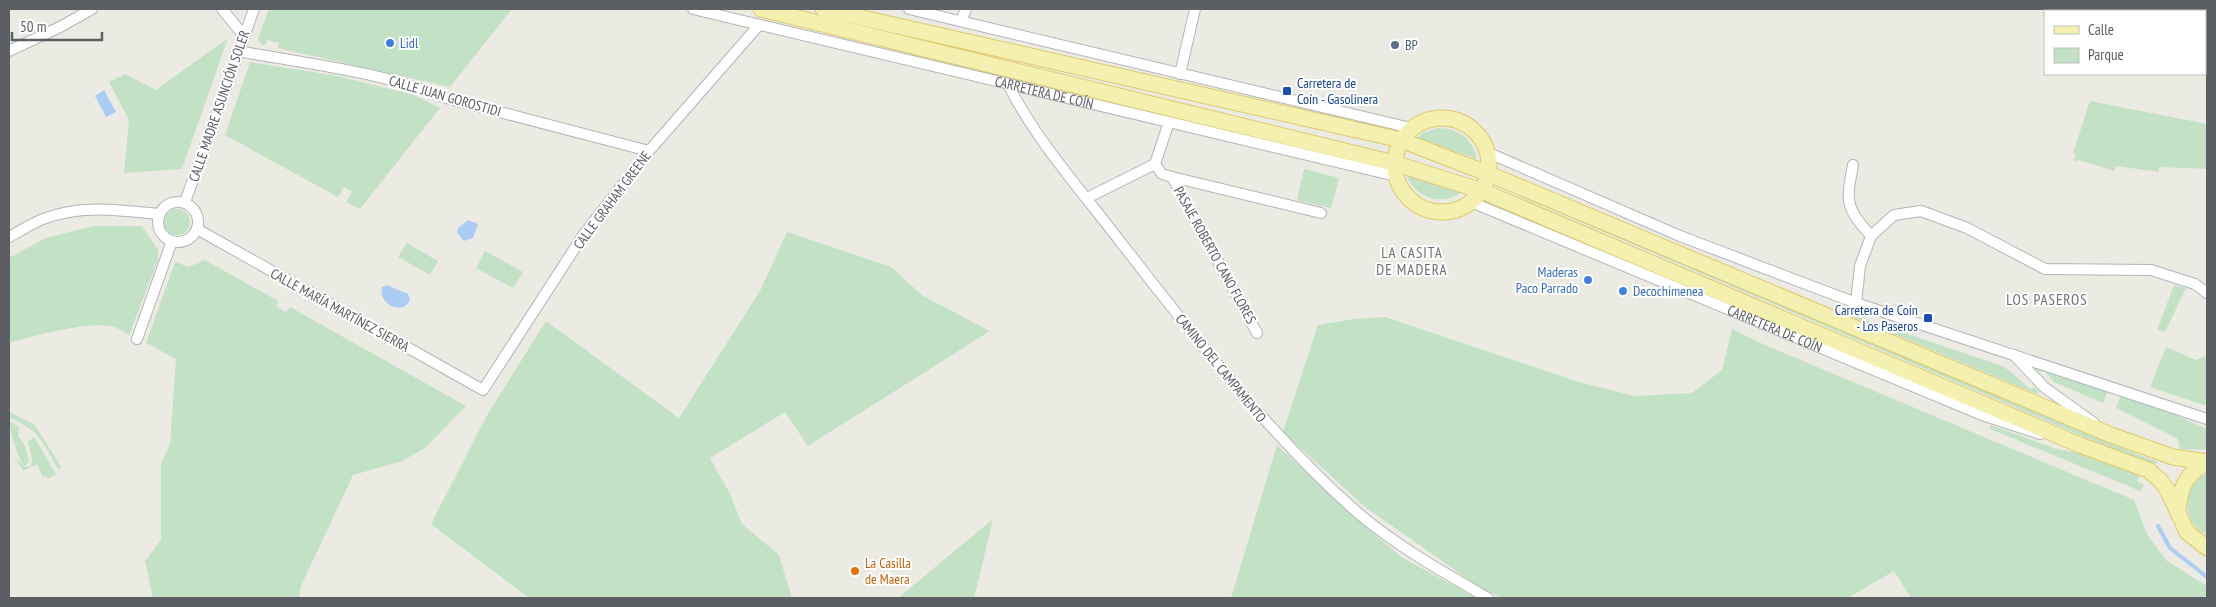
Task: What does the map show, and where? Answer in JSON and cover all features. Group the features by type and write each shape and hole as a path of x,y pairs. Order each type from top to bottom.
{"main road":[{"path":"761,9 1482,191 2080,445 2148,470 2168,491 2187,532 2206,547"},
{"path":"823,9 1401,140 1489,174 2111,435 2173,457 2207,462"},
{"path":"1434,117 1452,118 1468,125 1481,137 1488,153 1489,174 1482,191 1471,202 1458,210 1442,212 1426,210 1412,202 1402,190 1395,169 1401,140 1411,128 1434,117"},
{"path":"2178,511 2179,493 2186,478 2207,462"}],"street":[{"path":"9,51 60,27 92,9"},
{"path":"222,9 244,36"},
{"name":"CALLE MADRE ASUNCIÓN SOLER","path":"185,202 254,9"},
{"name":"CARRETERA DE COÍN","path":"693,9 1169,122 1395,169"},
{"path":"908,9 935,12 961,22 1411,128"},
{"path":"961,22 966,9"},
{"path":"1180,74 1195,9"},
{"name":"CALLE GRAHAM GREENE","path":"483,390 584,234 649,151 759,25"},
{"name":"CALLE JUAN GOROSTIDI","path":"238,51 336,66 422,88 446,98 649,151"},
{"name":"CAMINO DEL CAMPAMENTO","path":"1008,84 1020,108 1087,198 1215,363 1284,443 1359,514 1382,532 1414,556 1488,598"},
{"path":"1087,198 1156,164 1169,122"},
{"path":"1488,153 1680,236 1856,303 2207,419"},
{"path":"1156,164 1162,174 1172,177 1321,213"},
{"path":"1853,165 1847,197 1854,216 1870,236"},
{"name":"PASAJE ROBERTO CANO FLORES","path":"1172,177 1258,333"},
{"path":"172,202 185,202 195,210 198,223 197,230 184,241 172,241 161,234 158,228 158,214 162,208 172,202"},
{"name":"CARRETERA DE COÍN","path":"1471,202 1982,415 2012,426 2080,445"},
{"path":"9,237 44,219 70,212 104,209 158,214"},
{"path":"1856,303 1860,266 1870,236 1894,215 1921,211 1967,228 2045,269 2151,270 2195,284 2207,293"},
{"name":"CALLE MARÍA MARTÍNEZ SIERRA","path":"197,230 483,390"},
{"path":"137,339 172,241"},
{"path":"2014,355 2044,387 2111,435"}],"green space":[{"path":"269,9 512,9 450,87 278,48 279,43 267,40 265,45 262,45 258,39"},
{"path":"228,38 182,169 124,173 129,120 109,82 125,74 156,90"},
{"path":"250,62 338,76 414,95 440,108 360,209 346,202 352,192 344,187 338,197 225,135"},
{"path":"2090,101 2207,124 2207,169 2159,167 2159,172 2116,166 2114,171 2079,160 2073,162 2076,154 2073,153"},
{"path":"1438,128 1452,130 1464,136 1472,146 1477,159 1417,138 1423,133"},
{"path":"1304,169 1339,178 1331,208 1297,200"},
{"path":"1405,170 1464,191 1446,199 1428,197 1414,187"},
{"path":"1509,189 2158,462 2153,466 1508,191"},
{"path":"177,209 186,213 190,222 186,231 177,235 168,231 164,222 168,213"},
{"path":"94,226 142,226 158,250 158,260 129,335 115,327 105,325 62,330 9,343 9,258 46,238"},
{"path":"787,232 891,267 923,296 990,331 808,446 785,412 710,458 730,494 742,524 779,555 792,598 529,598 431,524 486,417 546,321 679,418 760,291"},
{"path":"407,243 438,261 430,275 398,257"},
{"path":"485,251 523,272 513,288 476,268"},
{"path":"205,260 278,301 276,306 286,312 290,307 466,406 425,448 402,461 353,475 301,586 299,598 153,598 145,561 161,540 161,464 170,444 176,359 146,343 175,262 189,267"},
{"path":"2174,285 2186,288 2165,332 2157,330"},
{"path":"1834,309 2002,366 2031,389 2034,387 2039,392 2037,394"},
{"path":"1385,317 1579,382 1635,396 1692,393 1722,370 1732,329 1767,346 2134,500 2147,534 2167,561 2205,585 2207,587 2207,598 1911,598 1894,571 1848,598 1501,598 1472,582 1365,507 1283,432 1318,325 1354,319"},
{"path":"2166,347 2196,360 2207,356 2207,406 2150,387"},
{"path":"2030,363 2108,390 2103,403 2054,382 2045,372 2037,371"},
{"path":"2121,394 2165,410 2207,429 2207,450 2180,449 2178,439 2116,408"},
{"path":"9,412 35,425 61,467 58,469 39,437 28,427 9,417"},
{"path":"9,421 19,427 18,436 24,444 29,460 26,466 23,465 19,455"},
{"path":"1990,425 2057,449 2086,454 2140,476 2137,481 2144,485 2140,491 1990,429"},
{"path":"34,437 56,474 48,479 46,476 43,477 37,464 23,471 14,455 24,467 31,466 32,460 28,442"},
{"path":"1277,445 1356,519 1403,558 1476,598 1231,598"},
{"path":"2207,473 2207,535 2192,522 2188,504 2192,486"},
{"path":"993,519 974,598 898,598"}],"water":[{"path":"104,90 116,112 106,117 95,96"},
{"path":"468,220 478,224 473,238 464,241 457,233 458,228"},
{"path":"387,285 408,294 410,299 407,304 397,308 387,303 383,299 382,287"}],"waterway":[{"path":"2158,526 2170,548 2207,577"}],"place":[{"name":"Lidl","path":"390,43"},
{"name":"BP","path":"1395,45"},
{"name":"Carretera de Coín - Gasolinera","path":"1287,91"},
{"name":"Maderas Paco Parrado","path":"1588,280"},
{"name":"Decochimenea","path":"1623,291"},
{"name":"Carretera de Coín - Los Paseros","path":"1928,318"},
{"name":"La Casilla de Maera","path":"855,571"}],"district":[{"name":"LA CASITA DE MADERA","path":"1412,262"},
{"name":"LOS PASEROS","path":"2047,300"}]}
